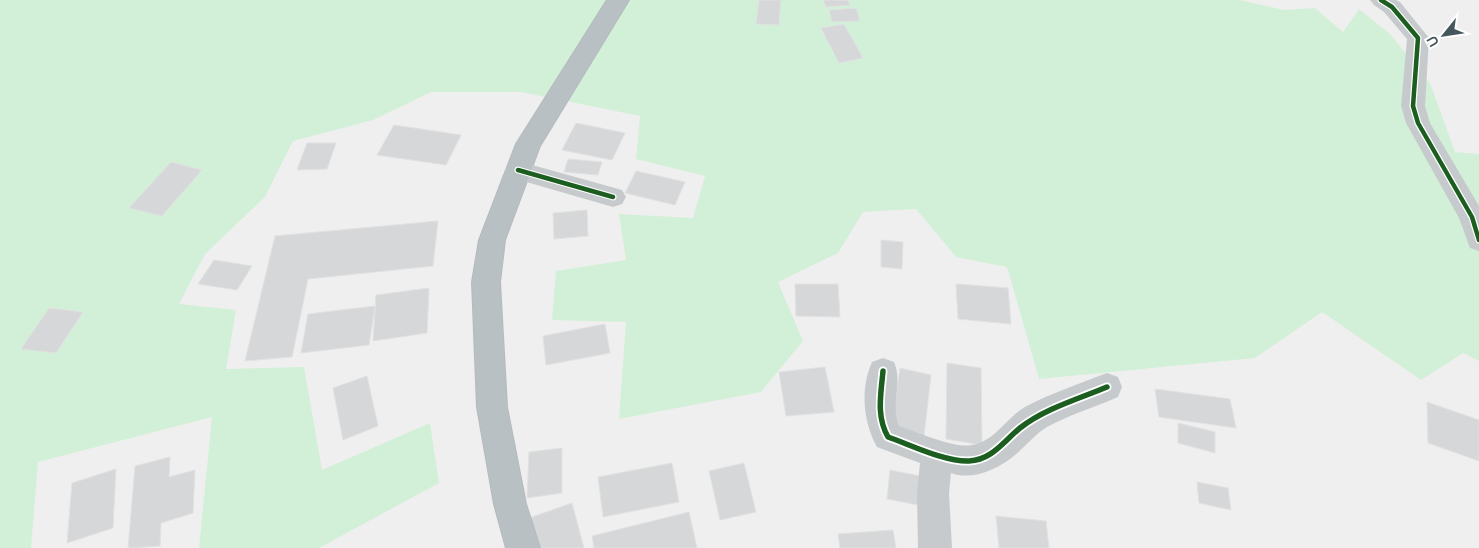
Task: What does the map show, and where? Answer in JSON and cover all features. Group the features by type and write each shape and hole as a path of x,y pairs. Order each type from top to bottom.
{"highway":[{"path":"523,548 510,504 492,407 486,282 492,240 528,144 618,0"}],"street":[{"path":"1381,0 1392,7 1418,38 1413,106 1418,123 1472,217 1479,240"},
{"path":"518,170 613,197"},
{"path":"884,371 881,418 883,430 888,437 898,442 956,460 971,461 985,457 1004,445 1019,429 1036,417 1106,387"},
{"path":"935,548 933,493 937,453"}],"green space":[{"path":"0,0 1240,0 1284,10 1315,8 1343,32 1359,9 1390,34 1430,83 1455,152 1479,154 1479,361 1463,353 1421,380 1322,312 1255,358 1039,379 1007,267 956,257 916,209 863,212 838,253 778,282 803,341 761,392 619,419 626,322 552,320 556,271 626,260 619,214 693,218 705,176 636,159 640,116 521,92 431,92 373,120 293,141 265,197 205,254 179,304 236,310 226,369 304,367 322,470 430,423 439,483 319,548 199,548 212,417 38,462 31,548 0,548"}],"building":[{"path":"759,0 781,0 779,25 756,24"},
{"path":"823,0 848,0 850,5 826,7"},
{"path":"856,8 860,21 832,22 829,10"},
{"path":"844,24 863,58 839,63 821,28"},
{"path":"576,123 625,133 612,160 562,150"},
{"path":"394,125 461,135 446,165 377,155"},
{"path":"307,143 336,143 327,169 297,170"},
{"path":"568,159 602,162 598,175 564,172"},
{"path":"171,162 202,170 162,216 129,208"},
{"path":"636,171 685,182 675,205 625,193"},
{"path":"587,210 588,236 554,239 553,213"},
{"path":"438,221 433,266 308,279 292,357 245,361 275,236"},
{"path":"881,240 903,242 902,269 881,267"},
{"path":"214,260 252,266 237,290 198,284"},
{"path":"795,284 838,284 840,317 796,316"},
{"path":"956,284 1008,288 1011,324 958,319"},
{"path":"429,288 427,333 373,341 376,295"},
{"path":"375,306 369,345 301,353 308,314"},
{"path":"49,308 83,312 56,353 21,349"},
{"path":"605,324 610,353 546,365 543,336"},
{"path":"947,363 981,368 982,445 946,439"},
{"path":"825,367 834,412 786,416 779,372"},
{"path":"900,368 931,375 924,436 891,428"},
{"path":"367,376 378,426 343,440 333,388"},
{"path":"1155,389 1230,399 1236,428 1159,417"},
{"path":"1427,402 1479,420 1479,461 1428,443"},
{"path":"1178,423 1215,432 1215,453 1178,443"},
{"path":"562,448 562,493 527,498 529,452"},
{"path":"170,457 169,477 195,470 193,513 161,523 160,546 128,548 135,466"},
{"path":"672,463 679,502 603,517 598,477"},
{"path":"744,463 756,512 720,520 709,471"},
{"path":"116,469 113,528 67,543 72,483"},
{"path":"890,470 920,476 918,505 887,499"},
{"path":"1197,482 1228,488 1231,510 1199,503"},
{"path":"572,503 584,548 536,548 529,518"},
{"path":"689,512 697,548 594,548 592,536"},
{"path":"996,516 1046,521 1049,548 999,548"},
{"path":"893,530 896,548 840,548 838,534"}],"cycle path":[{"path":"1381,0 1392,7 1418,38 1413,106 1418,123 1472,217 1479,240"},
{"path":"518,170 613,197"},
{"path":"883,371 880,413 884,430 888,437 956,460 971,461 985,457 1004,445 1019,429 1036,417 1107,387"}]}
